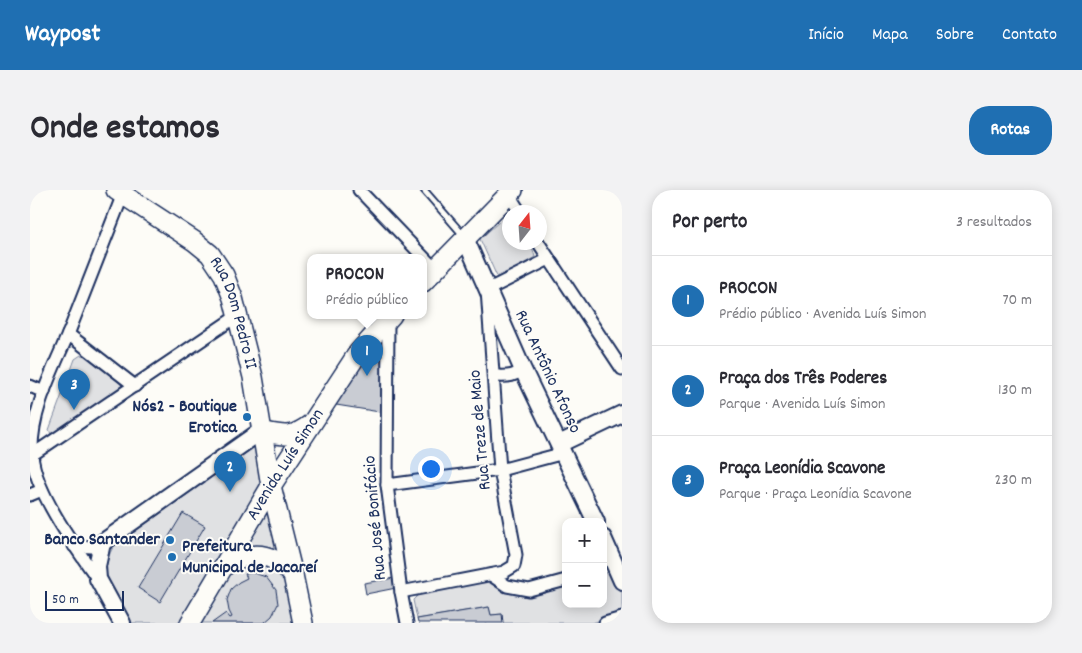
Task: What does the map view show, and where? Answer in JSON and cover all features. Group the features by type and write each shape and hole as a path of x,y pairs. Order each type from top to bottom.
{"main road":[{"name":"Rua Dom Pedro II","path":"120,192 194,241 210,254 224,275 233,298 253,377 271,486 303,623"},
{"path":"429,276 511,192"},
{"name":"Avenida Luís Simon","path":"190,623 271,486 358,353 388,319"},
{"path":"261,431 286,436 299,434 312,424"},
{"path":"224,566 238,558 259,555 272,558 285,566 293,575"}],"street":[{"path":"359,190 411,254"},
{"path":"120,192 68,334 44,392 33,436 32,455 42,490 74,546 98,579 121,622"},
{"path":"511,192 517,205"},
{"name":"Rua Antônio Afonso","path":"466,238 522,368 594,518"},
{"path":"543,250 622,368"},
{"path":"487,290 549,259"},
{"name":"Rua Treze de Maio","path":"487,290 500,470 516,555 514,566 504,572 491,575"},
{"path":"32,455 237,316"},
{"name":"Rua José Bonifácio","path":"390,319 387,485 407,623"},
{"path":"68,334 135,386"},
{"path":"494,376 512,376 519,373 522,368"},
{"path":"30,386 44,392"},
{"path":"387,485 500,470 562,449 622,414"},
{"path":"74,546 92,547 102,543 261,431"},
{"path":"30,495 42,490"},
{"path":"98,579 97,566 102,543"},
{"path":"609,565 622,581"},
{"path":"401,592 491,575 508,586 529,590 562,581"},
{"path":"605,623 622,618"}],"lane":[{"path":"424,190 466,238"}],"shaded area":[{"path":"502,219 502,250 533,250 535,257 498,279 480,239"},
{"path":"81,355 87,356 122,386 120,390 55,435 51,434 49,430 75,359"},
{"path":"260,443 299,623 132,623 114,596 107,578 106,568 113,547"},
{"path":"612,571 622,593 622,613 592,623 503,623 502,614 491,615 489,607 417,619 413,600 419,594 491,580 507,591 562,585 562,608 607,608 607,573"}],"building":[{"path":"378,342 383,344 386,413 330,404"},
{"name":"Prefeitura Municipal de Jacareí","path":"183,513 205,526 160,602 138,588"},
{"path":"254,573 266,577 276,590 278,604 272,616 264,623 212,623 226,613 230,618 232,617 227,600 231,589 247,578 245,574"},
{"path":"394,578 396,588 366,594 364,583"},
{"path":"489,607 491,615 502,614 503,623 418,623 417,619"}],"place":[{"name":"PROCON","path":"367,376"},
{"name":"Praça Leonídia Scavone","path":"74,410"},
{"name":"Nós2 - Boutique Erotica","path":"247,417"},
{"name":"Praça dos Três Poderes","path":"230,492"},
{"name":"Banco Santander","path":"170,540"},
{"name":"Prefeitura Municipal de Jacareí","path":"172,557"}]}
